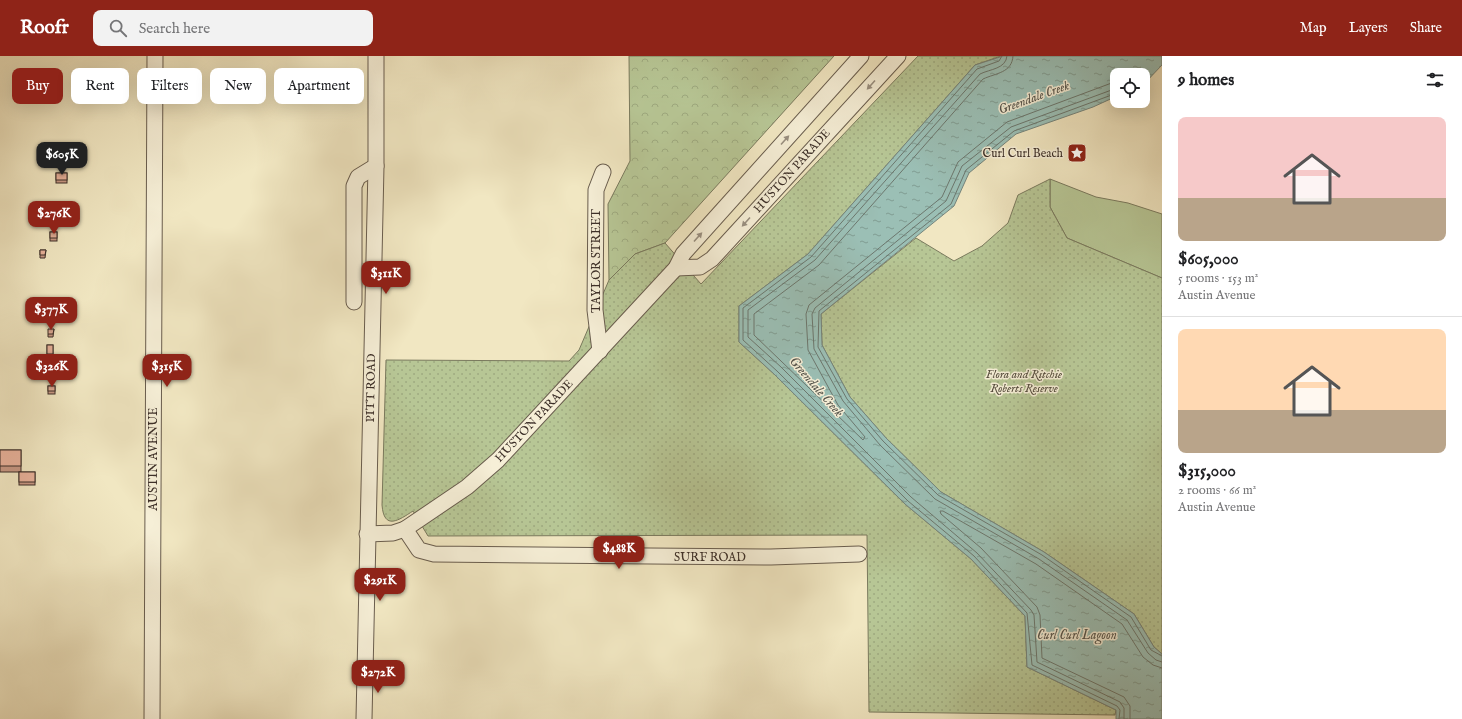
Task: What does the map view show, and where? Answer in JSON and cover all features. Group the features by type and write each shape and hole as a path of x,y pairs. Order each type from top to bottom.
{"street":[{"name":"AUSTIN AVENUE","path":"152,719 155,56"},
{"name":"PITT ROAD","path":"364,719 376,166 376,56"},
{"name":"HUSTON PARADE","path":"367,534 388,534 405,529 483,474 676,268 683,254 861,56"},
{"name":"HUSTON PARADE","path":"676,268 700,267 712,258 898,56"},
{"path":"354,302 354,186 358,177 376,166"},
{"name":"TAYLOR STREET","path":"600,350 595,310 596,190 603,172"},
{"name":"SURF ROAD","path":"405,529 419,550 424,553 448,555 771,557 859,554"}],"green space":[{"path":"629,56 834,56 665,243 635,254 609,280 608,204 630,161"},
{"path":"918,56 1001,56 975,65 808,254 739,306 739,342 774,374 905,504 971,559 1025,616 1027,667 1116,710 1115,715 869,712 867,535 428,536 413,511 398,520 389,521 386,518 383,513 382,505 386,360 569,361 579,350 609,280 635,254 665,243 701,284"},
{"path":"1050,179 1096,197 1128,203 1162,214 1162,278 1067,238 1050,207"},
{"name":"Flora and Ritchie Roberts Reserve","path":"1050,179 1050,207 1067,238 1162,278 1162,654 1154,647 1134,614 1044,552 941,492 886,438 850,397 822,345 821,314 916,238 954,261 982,246 1008,223 1018,195"}],"water":[{"name":"Curl Curl Lagoon","path":"1003,56 1162,56 1162,65 1150,78 1150,68 1110,68 1110,99 1093,107 1016,134 969,173 954,206 821,314 822,345 850,397 886,438 941,492 1044,552 1134,614 1154,647 1162,654 1162,719 1116,719 1116,710 1027,667 1025,616 971,559 905,504 774,374 739,342 739,306 808,254 975,65"}],"building":[{"path":"56,173 67,173 67,180 56,180"},
{"path":"62,213 67,213 67,218 63,218"},
{"path":"50,232 57,232 57,238 50,238"},
{"path":"40,250 46,250 45,255 40,255"},
{"path":"48,329 54,329 53,334 48,334"},
{"path":"47,345 53,345 53,354 47,354"},
{"path":"48,386 55,386 55,391 48,391"},
{"path":"0,450 21,450 21,466 0,466"},
{"path":"19,472 35,472 35,482 19,482"}],"place":[{"name":"Curl Curl Beach","path":"1077,153"}],"water label":[{"name":"Greendale Creek","path":"1034,98"},
{"name":"Greendale Creek","path":"816,387"}]}
